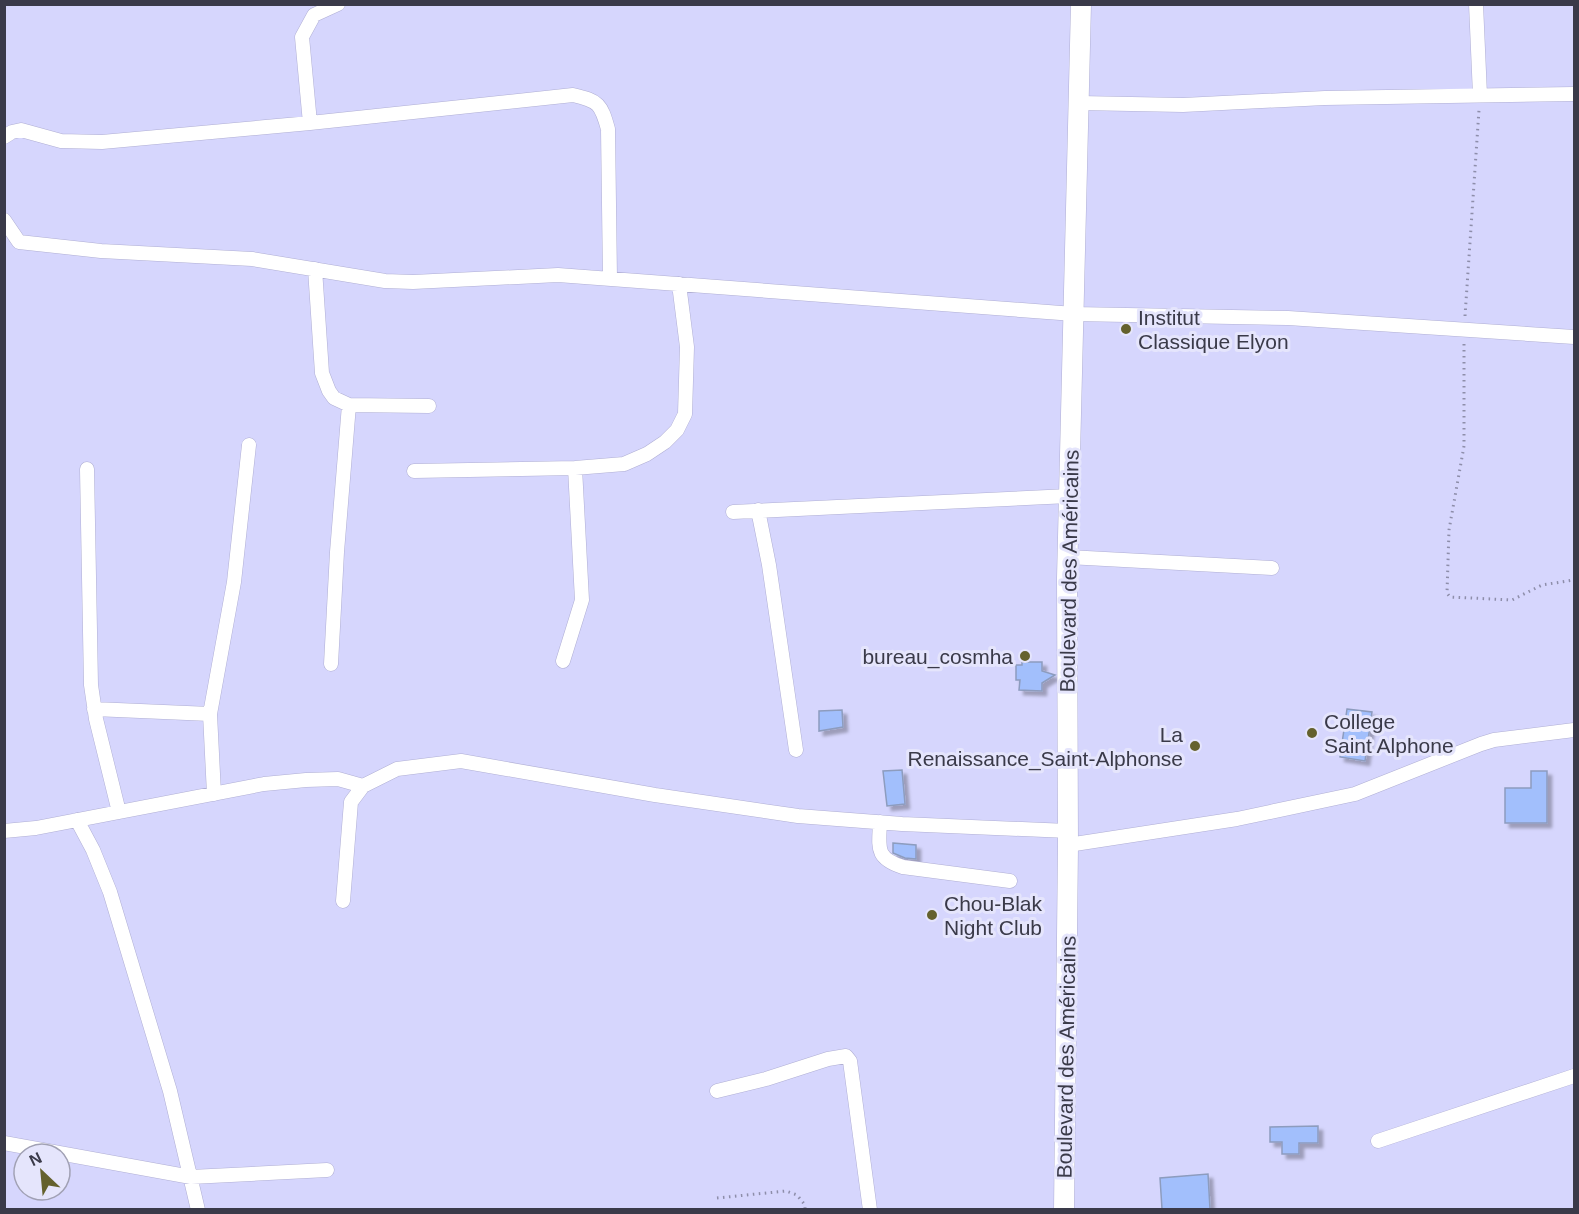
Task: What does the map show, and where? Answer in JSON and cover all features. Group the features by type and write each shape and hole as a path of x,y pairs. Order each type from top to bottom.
{"main road":[{"name":"Boulevard des Américains","path":"1064,1209 1068,557 1081,4"}],"street":[{"path":"310,123 302,38 314,15 338,4"},
{"path":"1476,4 1480,95"},
{"path":"1079,103 1183,105 1325,98 1575,94"},
{"path":"4,137 21,130 61,141 102,142 573,95 593,100 602,109 608,129 610,279"},
{"path":"4,220 19,242 101,251 252,259 385,281 413,282 558,275 1074,314 1287,318 1575,337"},
{"path":"315,269 322,373 334,398 349,405 429,406"},
{"path":"414,471 575,468 624,464 665,442 677,430 685,414 687,347 679,284"},
{"path":"331,664 349,405"},
{"path":"214,794 210,714 234,582 249,445"},
{"path":"563,661 582,600 575,468"},
{"path":"87,469 91,685 94,710 119,812"},
{"path":"733,512 1069,496"},
{"path":"758,510 769,565 796,750"},
{"path":"1068,557 1272,568"},
{"path":"94,710 210,714"},
{"path":"344,901 351,802 363,786 398,769 461,761 654,795 798,816 1068,838 1238,819 1355,794 1494,740 1575,730"},
{"path":"4,831 36,828 264,784 338,779 363,786"},
{"path":"77,820 93,850 110,892 170,1091 198,1209"},
{"path":"880,822 879,849 888,862 903,867 1010,881"},
{"path":"717,1090 766,1080 846,1056 850,1061 870,1209"},
{"path":"1378,1141 1575,1076"},
{"path":"4,1143 191,1177 327,1170"}],"path":[{"path":"1480,95 1464,330 1464,446 1449,530 1447,593 1450,597 1512,600 1542,585 1575,580"},
{"path":"717,1198 786,1191 797,1196 805,1205 805,1209"}],"building":[{"path":"1022,662 1042,662 1042,671 1055,675 1042,683 1042,691 1019,690 1020,680 1016,680 1016,665 1022,665"},
{"path":"1347,709 1372,712 1365,761 1340,757"},
{"path":"842,710 843,727 819,731 819,711"},
{"path":"902,770 905,804 887,806 883,771"},
{"path":"1531,771 1547,771 1547,823 1505,823 1505,788 1531,788"},
{"path":"893,843 916,845 916,859 905,858 893,853"},
{"path":"1318,1126 1318,1143 1299,1143 1299,1154 1282,1154 1282,1142 1270,1142 1270,1127"},
{"path":"1208,1174 1210,1209 1162,1209 1160,1178"}],"place":[{"name":"Institut Classique Elyon","path":"1126,329"},
{"name":"bureau_cosmha","path":"1025,656"},
{"name":"College Saint Alphone","path":"1312,733"},
{"name":"La Renaissance_Saint-Alphonse","path":"1195,746"},
{"name":"Chou-Blak Night Club","path":"932,915"}]}
